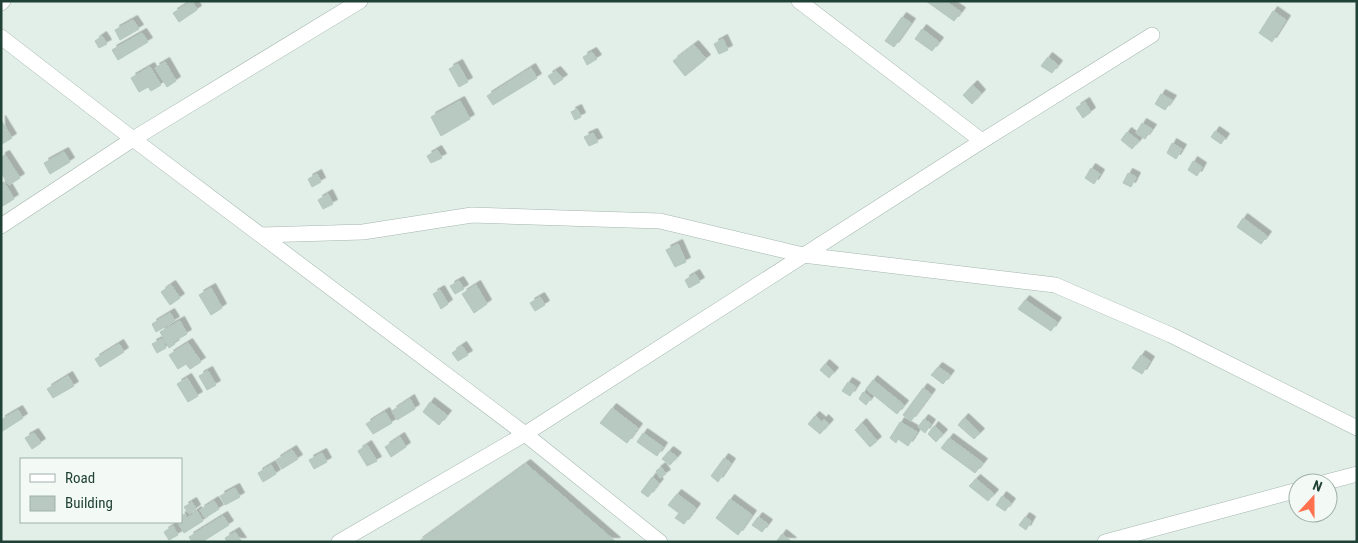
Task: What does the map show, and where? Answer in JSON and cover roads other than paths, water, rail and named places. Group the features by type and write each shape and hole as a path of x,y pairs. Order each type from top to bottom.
{"street":[{"path":"1,226 133,139 360,1"},
{"path":"799,1 982,141"},
{"path":"339,542 525,434 982,141 1152,35"},
{"path":"1,37 133,139 525,434 660,542"},
{"path":"261,235 363,232 472,215 660,221 803,255 1056,285 1171,335 1357,428"},
{"path":"1338,479 1357,474"},
{"path":"1105,542 1288,493"}]}
